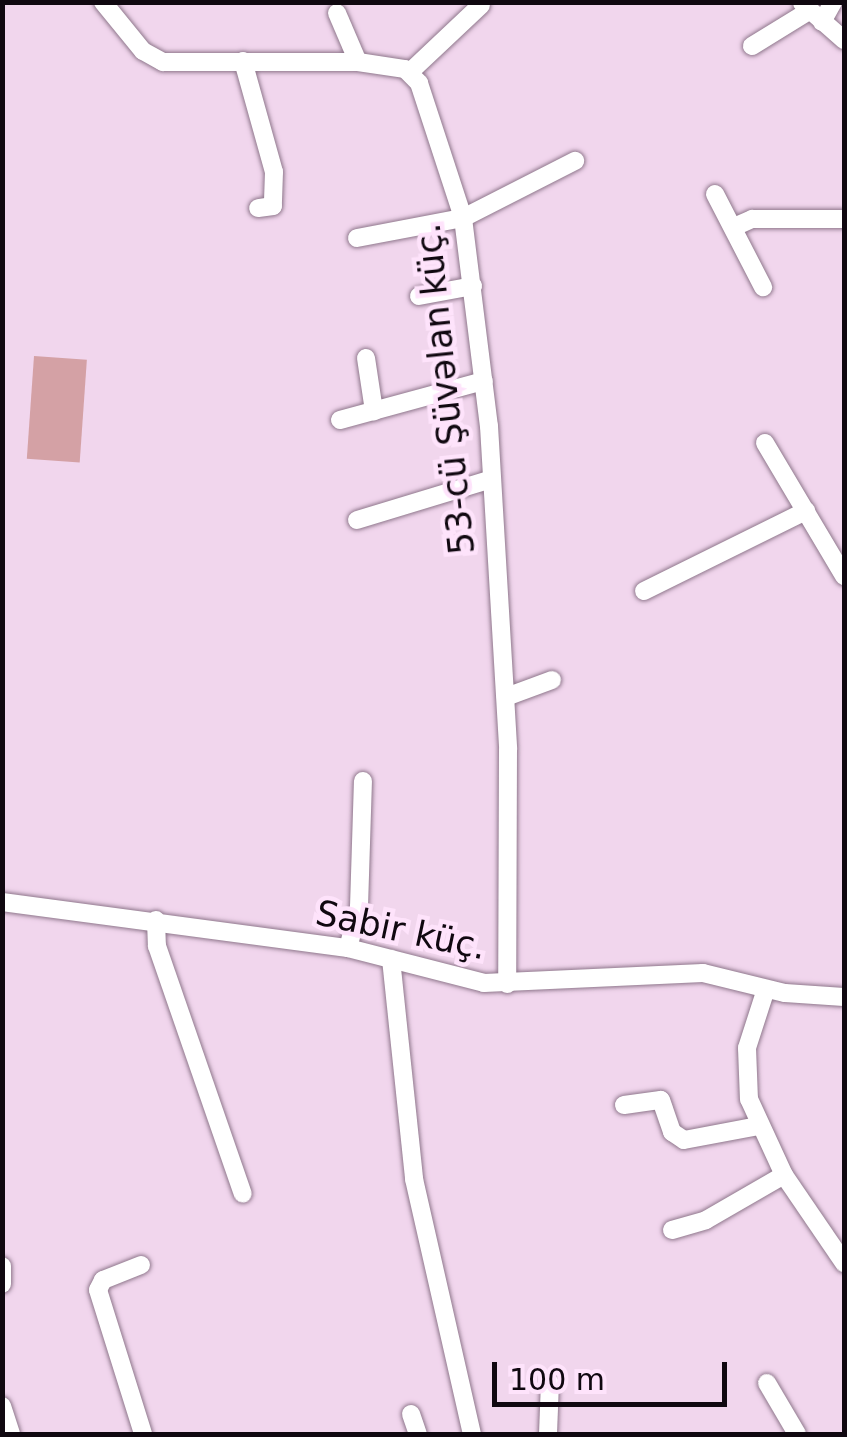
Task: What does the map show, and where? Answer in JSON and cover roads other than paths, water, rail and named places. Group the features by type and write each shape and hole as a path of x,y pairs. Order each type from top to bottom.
{"street":[{"path":"103,2 151,58 358,62 411,72 481,5"},
{"path":"752,46 833,2"},
{"path":"337,12 358,62"},
{"path":"811,12 844,40"},
{"path":"243,61 274,172 273,206 258,208"},
{"name":"53-cü Şüvəlan küç.","path":"411,72 463,218 484,381 506,698 507,984"},
{"path":"357,238 463,218 574,161"},
{"path":"716,194 763,287"},
{"path":"734,227 752,220 844,219"},
{"path":"419,296 473,286"},
{"path":"366,358 374,410"},
{"path":"340,420 484,381"},
{"path":"765,443 844,576"},
{"path":"357,520 492,479"},
{"path":"644,591 806,511"},
{"path":"506,698 552,680"},
{"path":"348,948 359,907 363,780"},
{"name":"Sabir küç.","path":"2,902 348,948 468,981 507,984 704,973 766,989 844,997"},
{"path":"156,920 156,946 243,1194"},
{"path":"391,959 414,1179 472,1434"},
{"path":"766,989 746,1059 758,1126 784,1176 844,1262"},
{"path":"624,1105 661,1100 672,1132 684,1140 758,1126"},
{"path":"672,1230 706,1220 784,1176"},
{"path":"142,1265 103,1280 98,1290 143,1434"},
{"path":"2,1266 2,1284"},
{"path":"548,1434 550,1383"},
{"path":"766,1384 797,1434"},
{"path":"2,1406 12,1434"},
{"path":"411,1414 418,1434"}]}
